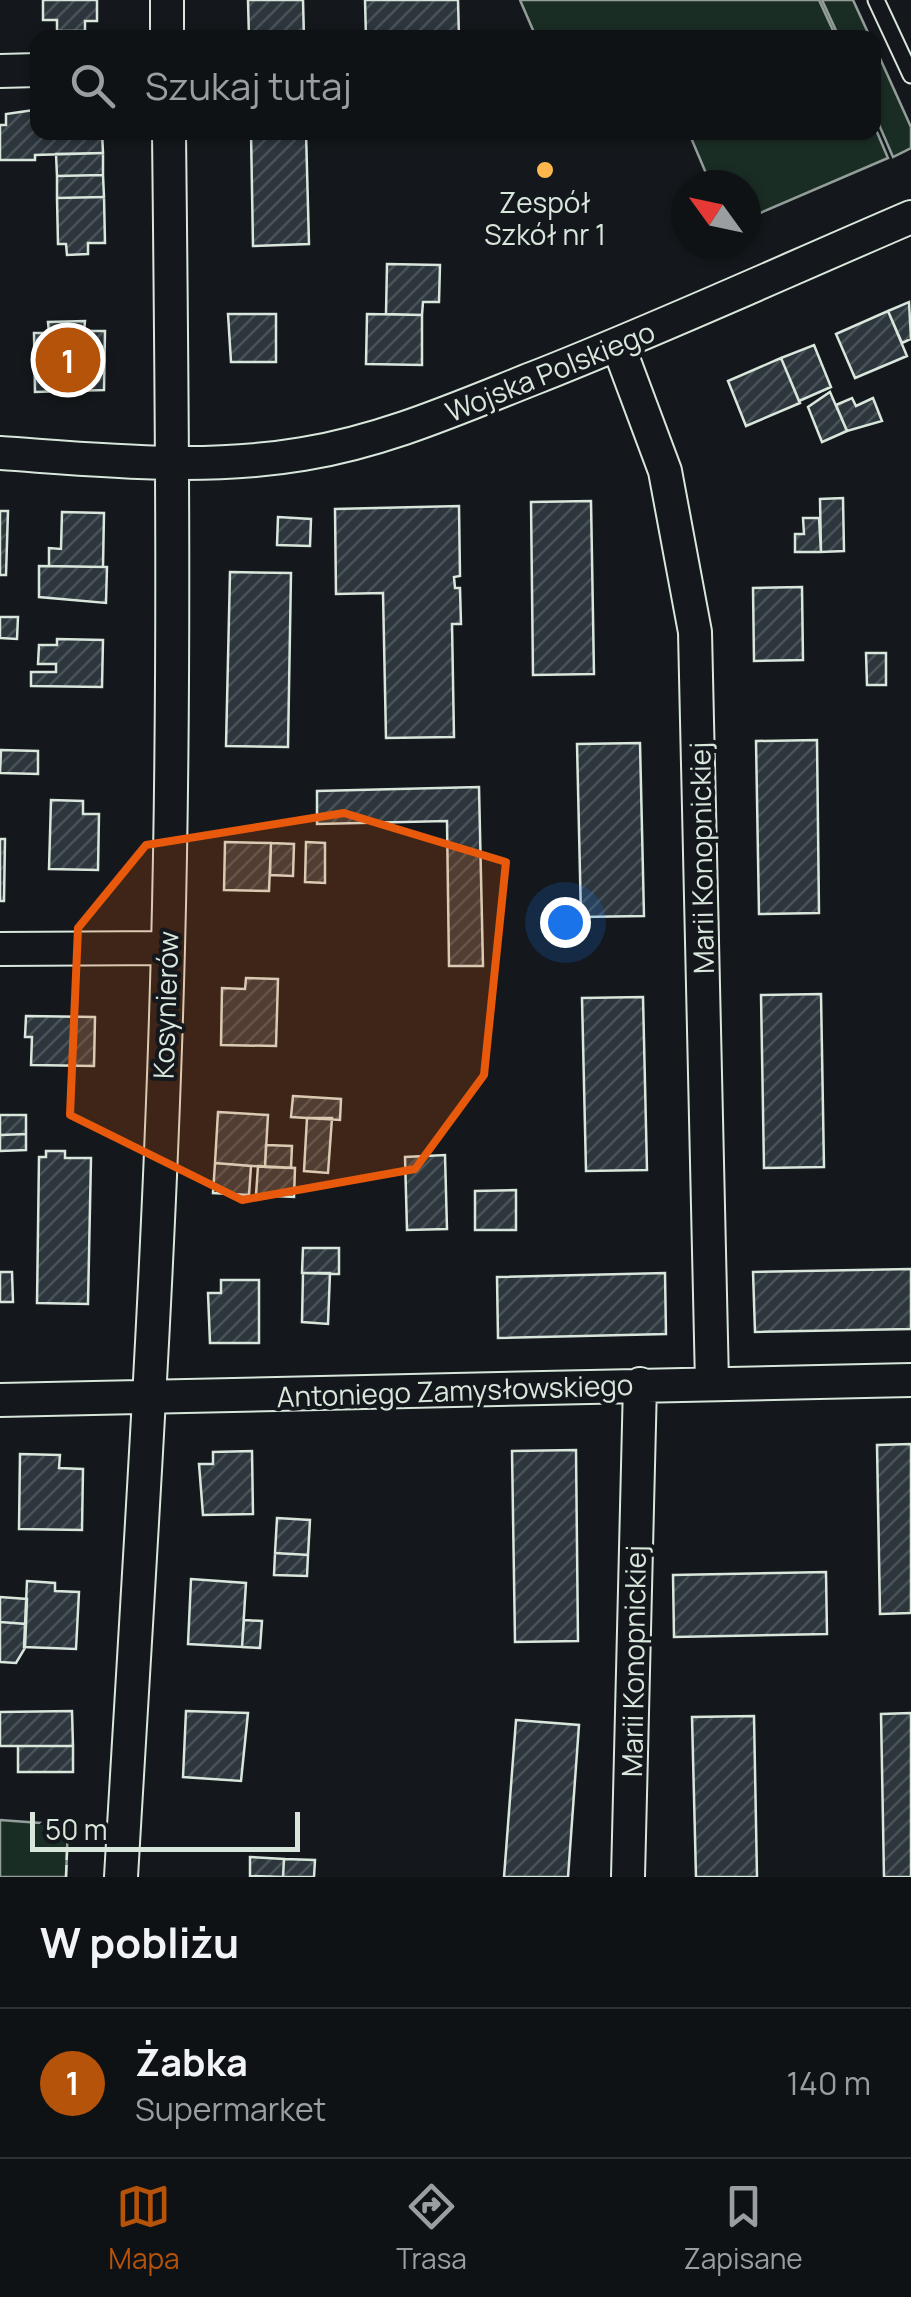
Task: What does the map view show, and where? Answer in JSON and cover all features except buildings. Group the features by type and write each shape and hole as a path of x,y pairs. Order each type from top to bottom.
{"street":[{"path":"167,0 167,30"},
{"path":"0,71 30,70"},
{"name":"Kosynierów","path":"121,1877 168,948 173,462 168,140"},
{"name":"Wojska Polskiego","path":"0,453 173,462 255,460 358,444 618,345 911,216"},
{"name":"Marii Konopnickiej","path":"618,345 666,471 695,632 712,1383"},
{"path":"0,949 168,948"},
{"name":"Antoniego Zamysłowskiego","path":"0,1400 911,1380"},
{"name":"Marii Konopnickiej","path":"628,1877 640,1384"}],"lane":[{"path":"876,0 911,75"}],"highlighted area":[{"path":"344,813 506,862 484,1075 415,1169 242,1200 70,1115 78,928 146,845"}],"green space":[{"path":"520,0 819,0 833,30 533,30"},
{"path":"822,0 853,0 867,30 836,30"},
{"path":"881,61 911,127 911,148 893,157 881,129"},
{"path":"692,140 880,140 888,158 761,213 761,170 705,170"},
{"path":"0,1820 68,1825 66,1877 0,1877"}],"fence":[{"path":"66,1877 68,1825"}],"place":[{"name":"Zespół Szkół nr 1","path":"545,170"},
{"name":"Żabka","path":"68,360"}]}
